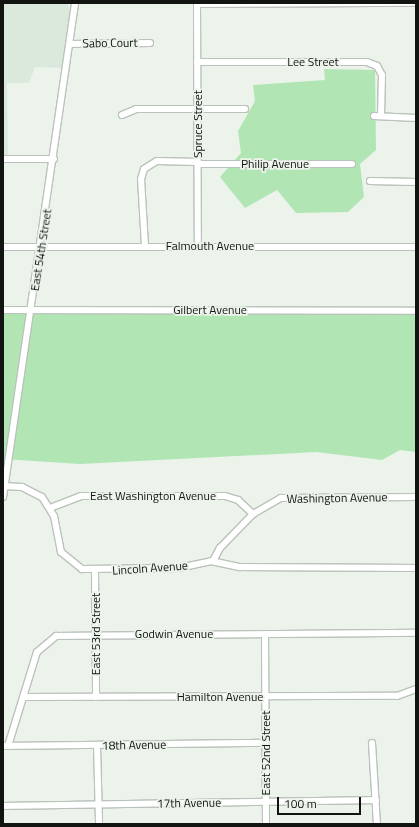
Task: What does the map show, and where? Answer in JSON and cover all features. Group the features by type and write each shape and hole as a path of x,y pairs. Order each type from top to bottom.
{"street":[{"name":"East 54th Street","path":"3,497 42,246 75,3"},
{"path":"197,3 416,3"},
{"name":"Spruce Street","path":"197,3 198,246"},
{"name":"Sabo Court","path":"70,44 150,43"},
{"name":"Lee Street","path":"198,62 372,64 382,77 381,116"},
{"path":"122,115 136,110 244,109"},
{"path":"374,116 416,118"},
{"path":"3,159 54,159"},
{"name":"Philip Avenue","path":"145,246 141,179 144,169 157,161 198,163 352,164"},
{"path":"370,181 416,182"},
{"name":"Falmouth Avenue","path":"3,247 416,246"},
{"name":"Gilbert Avenue","path":"3,310 416,311"},
{"path":"4,486 29,489 50,508"},
{"name":"East Washington Avenue","path":"50,508 81,496 225,496 238,500 253,514"},
{"name":"Washington Avenue","path":"213,561 220,548 253,514 271,502 292,496 416,497"},
{"name":"Lincoln Avenue","path":"50,508 65,558 76,567 95,572 179,568 213,561 240,567 416,568"},
{"name":"East 53rd Street","path":"95,572 97,634 96,697"},
{"name":"Godwin Avenue","path":"5,746 23,697 37,652 45,642 62,634 416,634"},
{"name":"East 52nd Street","path":"265,634 266,824"},
{"name":"Hamilton Avenue","path":"23,697 397,696 416,689"},
{"name":"18th Avenue","path":"5,746 265,743"},
{"path":"372,743 377,824"},
{"path":"97,745 99,824"},
{"name":"17th Avenue","path":"3,806 376,800"}],"shaded area":[{"path":"3,3 67,3 72,13 64,68 35,67 29,83 7,83 8,161 3,161"}],"green space":[{"path":"324,69 375,70 376,150 360,164 364,197 348,212 296,213 277,190 245,208 220,177 241,153 238,131 255,101 253,85 325,80"},
{"path":"3,312 416,314 416,452 400,450 382,460 316,452 80,464 3,459"}]}
